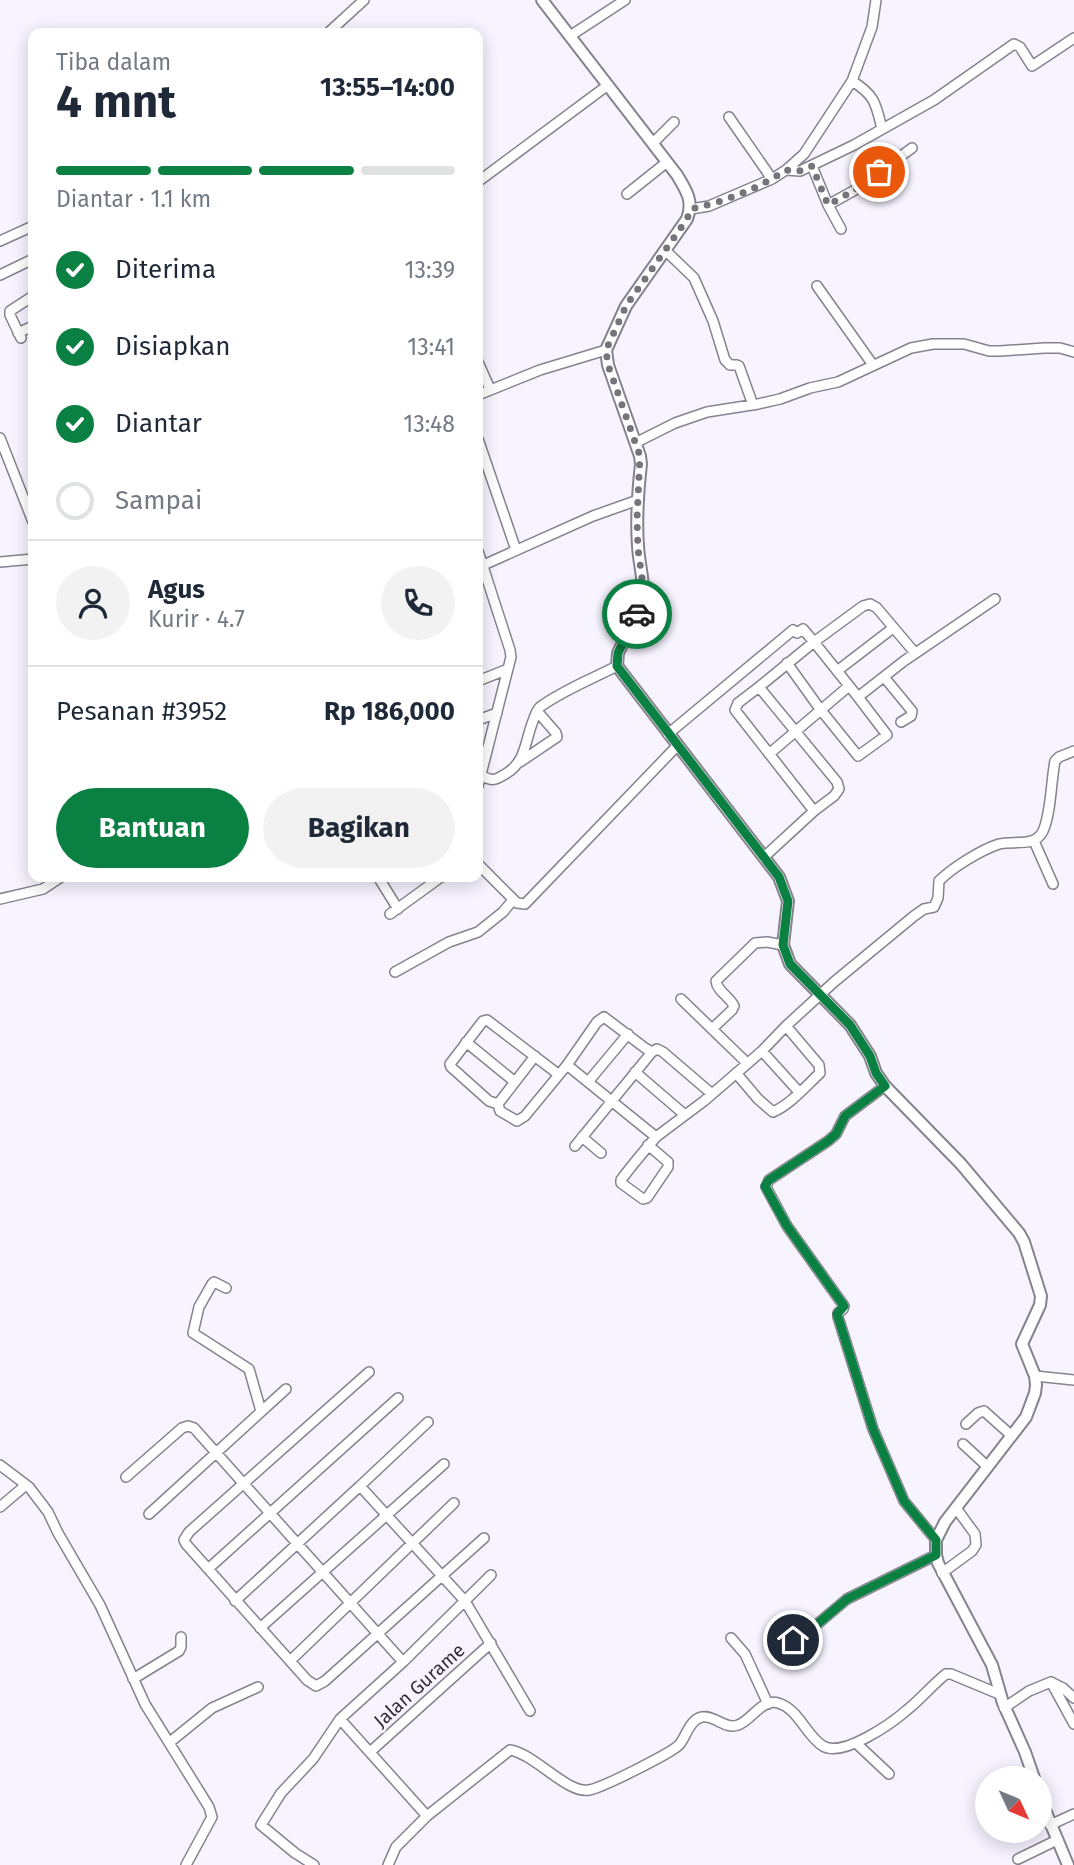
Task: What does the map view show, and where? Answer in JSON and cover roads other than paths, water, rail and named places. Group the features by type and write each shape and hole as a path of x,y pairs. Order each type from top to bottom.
{"street":[{"path":"333,28 364,0"},
{"path":"542,0 667,162 686,189 691,209 687,219 626,306 606,350 608,365 641,464 638,549 643,601 618,653 617,666 779,877 788,901 783,945 790,964 850,1025 885,1086 961,1164 1019,1233 1041,1300 1022,1343 1035,1376 1035,1393 1026,1418 945,1522 936,1540 936,1555 942,1573 992,1665 1004,1708 1030,1766"},
{"path":"570,36 625,0"},
{"path":"691,209 709,206 772,179 786,170 810,146 852,81 872,27 876,0"},
{"path":"786,170 797,172 812,166 882,129 934,100 1014,44 1020,47 1032,66 1074,38"},
{"path":"852,81 867,90 872,97 882,129"},
{"path":"483,179 608,85"},
{"path":"729,117 772,179"},
{"path":"653,143 674,122"},
{"path":"828,205 855,190 912,148"},
{"path":"627,194 667,162"},
{"path":"812,166 841,229"},
{"path":"0,241 28,228"},
{"path":"665,250 694,278 713,321 725,360 730,365 739,366 753,405"},
{"path":"0,275 28,261"},
{"path":"817,286 873,365"},
{"path":"28,299 10,311 9,315 19,335 28,329"},
{"path":"635,443 675,423 708,412 780,399 810,388 838,382 911,348 933,344 964,344 1000,351 1060,348 1074,352"},
{"path":"483,392 540,370 606,350"},
{"path":"483,373 490,389"},
{"path":"0,438 28,509"},
{"path":"483,454 516,550"},
{"path":"483,565 593,516 638,500"},
{"path":"0,562 28,559"},
{"path":"483,574 510,650 508,669 483,760"},
{"path":"859,697 915,653 995,599"},
{"path":"814,811 735,709 738,703 848,615 870,604 877,608 915,653"},
{"path":"837,671 893,628"},
{"path":"668,734 793,630 797,632 803,629 887,735 861,755 856,755 787,663"},
{"path":"520,762 537,711 556,697 617,666"},
{"path":"483,679 508,669"},
{"path":"884,677 911,708 911,716 901,722"},
{"path":"769,754 849,686"},
{"path":"759,687 839,789 764,857"},
{"path":"483,777 498,779 557,737 537,711"},
{"path":"483,718 496,713"},
{"path":"483,869 513,900 522,905 677,746"},
{"path":"648,1145 668,1162 668,1167 647,1198 643,1199 621,1181 648,1145 656,1137 712,1094 762,1051 821,994 914,916 934,907 939,898 939,881 958,866 998,845 1034,841 1041,835 1055,761 1074,751"},
{"path":"1034,841 1052,884"},
{"path":"0,899 43,889 54,882"},
{"path":"381,882 394,912 434,882"},
{"path":"395,972 449,942 478,932 503,912 513,900"},
{"path":"712,1029 734,1006 717,986 716,981 755,943 759,941 783,945"},
{"path":"681,999 747,1063"},
{"path":"498,1104 500,1111 517,1121 521,1120 567,1065 602,1017 652,1052"},
{"path":"498,1104 489,1101 451,1068 451,1060 483,1021 487,1020 558,1074"},
{"path":"736,1073 772,1112 778,1111 820,1073 818,1062 786,1026"},
{"path":"588,1082 628,1034"},
{"path":"466,1042 515,1082"},
{"path":"575,1146 657,1049 712,1094"},
{"path":"762,1051 799,1092"},
{"path":"498,1104 536,1056"},
{"path":"567,1065 656,1137"},
{"path":"635,1072 685,1115"},
{"path":"885,1086 845,1116 836,1134 828,1141 769,1180 765,1186 787,1226 844,1306 837,1314 873,1429 904,1501 936,1540"},
{"path":"582,1137 601,1153"},
{"path":"226,1288 215,1282 212,1284 199,1307 193,1333 249,1369 261,1411"},
{"path":"369,1372 185,1536 186,1544 307,1680 316,1686 484,1538"},
{"path":"1035,1376 1074,1380"},
{"path":"149,1514 286,1389"},
{"path":"208,1569 398,1398"},
{"path":"966,1424 984,1411 1012,1436"},
{"path":"235,1601 428,1422"},
{"path":"126,1477 186,1426 194,1428 403,1662"},
{"path":"963,1444 988,1467"},
{"path":"260,1628 444,1464"},
{"path":"0,1465 26,1485 48,1512 100,1605 145,1704 213,1816 186,1865"},
{"path":"0,1507 26,1485"},
{"path":"360,1486 466,1601 530,1712"},
{"path":"290,1661 454,1503"},
{"path":"942,1573 976,1545 975,1534 956,1508"},
{"path":"793,1640 809,1631 847,1599 936,1555"},
{"path":"314,1865 261,1825 281,1793 313,1759 340,1719 403,1662 491,1575"},
{"path":"134,1679 179,1651 181,1637"},
{"path":"731,1638 746,1654 768,1704"},
{"name":"Jalan Gurame","path":"370,1752 491,1643"},
{"path":"388,1865 396,1847 426,1816 510,1751 525,1756 574,1788 587,1791 670,1752 699,1718 704,1717 729,1726 738,1725 773,1702 787,1707 820,1745 838,1749 857,1744 898,1717 946,1674 999,1693"},
{"path":"1004,1708 1029,1690 1051,1682 1074,1698"},
{"path":"1051,1682 1074,1724"},
{"path":"170,1742 212,1709 258,1687"},
{"path":"340,1719 426,1816"},
{"path":"857,1744 889,1774"},
{"path":"1052,1824 1074,1814"},
{"path":"1052,1829 1068,1865"},
{"path":"1018,1859 1057,1840"}]}
